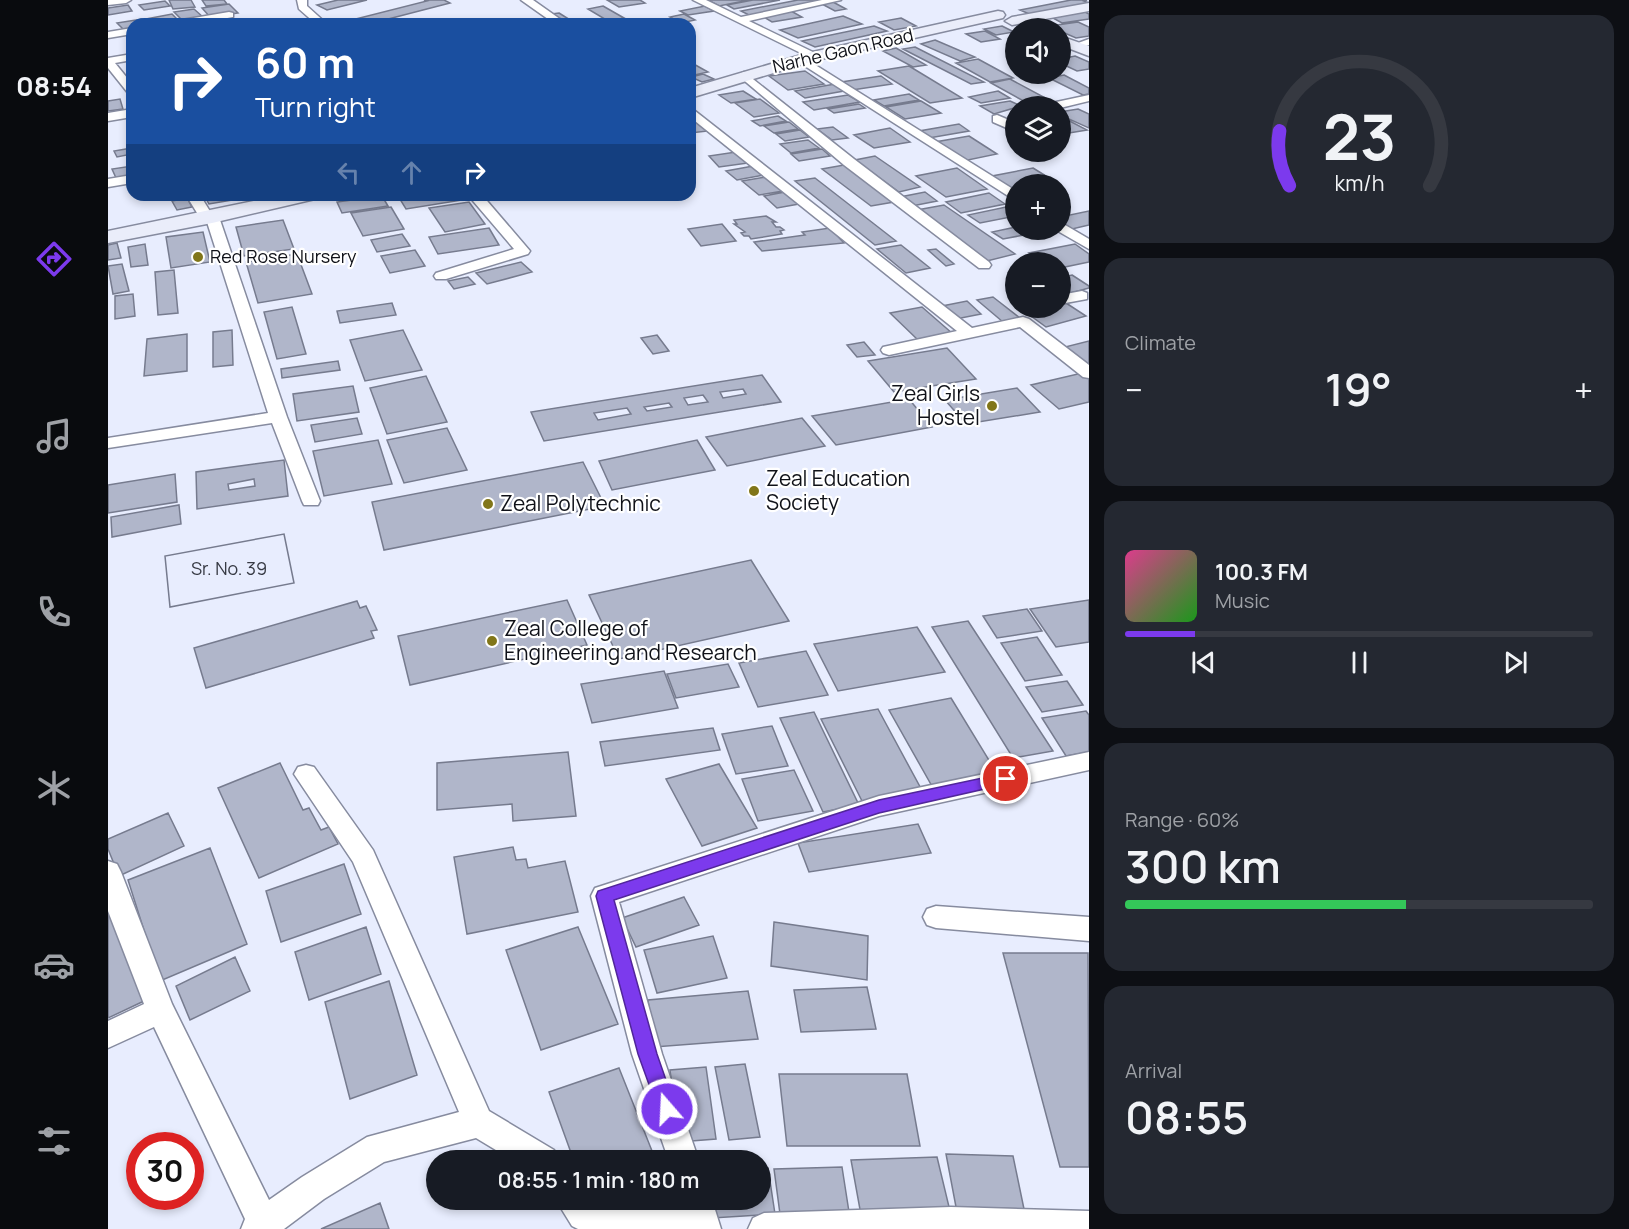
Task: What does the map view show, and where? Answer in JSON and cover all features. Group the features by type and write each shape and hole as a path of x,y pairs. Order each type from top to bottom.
{"street":[{"path":"108,2 126,0"},
{"path":"302,0 302,7 315,18"},
{"path":"525,0 553,18"},
{"path":"698,0 740,20 807,58 1005,190"},
{"path":"740,20 836,0"},
{"path":"971,4 1005,18"},
{"name":"Narhe Gaon Road","path":"696,91 807,58 1005,18 1089,7"},
{"path":"211,18 229,15"},
{"path":"108,35 126,32"},
{"path":"126,58 108,61 126,75"},
{"path":"744,75 849,162 984,265"},
{"path":"1071,102 1089,98"},
{"path":"1071,104 1089,113"},
{"path":"108,117 126,114"},
{"path":"696,116 969,333"},
{"path":"1005,116 997,118 1005,122"},
{"path":"108,183 126,179"},
{"path":"197,201 209,218 278,417 310,501"},
{"path":"108,237 209,218 282,201"},
{"path":"441,276 523,251 480,201"},
{"path":"1071,233 1089,245"},
{"path":"1071,298 1082,296"},
{"path":"889,350 969,333 1014,318"},
{"path":"1026,318 1089,373"},
{"path":"108,443 278,417"},
{"path":"680,1150 647,1054 604,896 879,806 1089,761"},
{"path":"306,774 364,857 478,1122 525,1150"},
{"path":"108,872 118,905 160,1010 269,1224 378,1148 478,1122"},
{"path":"936,917 1089,929"},
{"path":"108,1035 160,1010"},
{"path":"579,1210 583,1215 642,1215 699,1229"},
{"path":"699,1210 705,1229"},
{"path":"764,1229 951,1223 1089,1227"}],"building":[{"path":"169,0 191,0 195,7 173,9"},
{"path":"202,0 224,0 227,4 206,6"},
{"path":"338,0 367,0 327,10 317,5"},
{"path":"424,0 444,0 450,3 392,18 360,18 427,1"},
{"path":"607,0 640,0 645,3 619,7"},
{"path":"708,0 749,0 719,6"},
{"path":"753,0 780,0 734,9 727,5"},
{"path":"798,0 832,0 751,16 741,11"},
{"path":"1071,0 1087,0 1084,1 1089,5 1034,16 1020,10"},
{"path":"165,1 170,6 144,10 139,5"},
{"path":"833,2 846,9 835,11 822,4"},
{"path":"229,4 238,13 210,17 202,8"},
{"path":"128,5 132,11 108,15 108,8"},
{"path":"603,6 624,18 603,18 588,9"},
{"path":"705,6 714,11 688,15 680,11"},
{"path":"194,9 204,18 180,18 174,12"},
{"path":"791,11 802,17 772,22 762,16"},
{"path":"1085,12 1089,14 1089,19 1071,22 1071,18 1051,17"},
{"path":"559,13 567,18 557,18 551,14"},
{"path":"172,14 176,18 151,18"},
{"path":"684,14 691,18 672,18 670,17"},
{"path":"843,16 862,24 798,38 780,30"},
{"path":"901,18 916,26 894,30 879,22"},
{"path":"126,22 126,31 125,31 117,23"},
{"path":"1078,22 1089,27 1089,36 1076,38 1071,36 1071,23"},
{"path":"874,26 887,31 815,47 802,41"},
{"path":"1002,26 1005,28 1005,34 996,35 984,29"},
{"path":"985,31 1000,39 981,42 966,34"},
{"path":"935,40 975,57 960,61 921,44"},
{"path":"915,47 984,82 971,84 903,49"},
{"path":"896,48 926,65 913,67 883,51"},
{"path":"1075,56 1089,62 1089,69 1077,71 1071,68 1071,57"},
{"path":"978,59 1005,74 1005,79 990,82 956,63"},
{"path":"696,65 708,72 696,75"},
{"path":"909,66 962,98 930,103 878,71"},
{"path":"805,71 824,84 788,90 769,76"},
{"path":"703,74 714,79 702,82 696,79 696,76"},
{"path":"881,76 892,84 852,90 841,82"},
{"path":"1071,79 1089,88 1089,94 1083,95 1061,84 1071,84"},
{"path":"1005,80 1005,84 1019,84 1042,96 1015,96 991,83"},
{"path":"835,84 844,91 805,98 795,91"},
{"path":"743,91 756,99 731,103 719,95"},
{"path":"998,91 1007,96 1005,99 981,103 969,97"},
{"path":"909,94 919,100 884,106 874,100"},
{"path":"848,95 860,102 814,110 803,102"},
{"path":"120,99 123,109 108,111 108,101"},
{"path":"760,99 779,113 754,117 735,103"},
{"path":"921,101 941,113 905,119 886,107"},
{"path":"1005,102 1005,111 994,114 980,106"},
{"path":"859,104 865,108 834,113 828,109"},
{"path":"1078,109 1089,114 1089,128 1071,120 1071,110"},
{"path":"778,116 786,121 760,126 752,121"},
{"path":"696,120 708,131 696,132"},
{"path":"789,122 798,129 774,133 764,126"},
{"path":"1071,122 1087,130 1071,133"},
{"path":"959,124 969,131 929,138 919,131"},
{"path":"833,127 848,138 832,140 817,129"},
{"path":"890,128 910,142 874,148 854,135"},
{"path":"800,130 809,137 785,141 776,134"},
{"path":"969,136 997,154 963,161 935,142"},
{"path":"808,140 819,148 791,153 780,144"},
{"path":"126,149 126,155 117,157 114,151"},
{"path":"822,149 830,156 799,161 791,154"},
{"path":"736,152 748,163 719,167 709,156"},
{"path":"875,156 920,187 899,192 855,160"},
{"path":"844,165 894,202 871,206 822,169"},
{"path":"753,166 764,175 737,180 726,171"},
{"path":"126,167 126,176 116,178 112,169"},
{"path":"957,168 987,189 946,197 916,176"},
{"path":"1033,168 1043,174 1005,174 1005,189 987,177"},
{"path":"766,177 783,191 759,195 742,181"},
{"path":"815,178 896,241 875,245 795,181"},
{"path":"785,192 799,204 777,208 764,196"},
{"path":"925,192 937,201 912,206 900,197"},
{"path":"989,193 1005,204 961,213 946,202"},
{"path":"172,201 189,201 192,207 177,210"},
{"path":"207,201 226,201 209,204"},
{"path":"385,201 388,206 342,213 337,202"},
{"path":"401,201 456,201 406,209"},
{"path":"469,202 485,224 445,232 429,208"},
{"path":"944,205 1012,252 1005,252 1005,256 987,261 917,210"},
{"path":"391,207 404,229 363,236 351,213"},
{"path":"1005,207 1005,218 980,223 968,215"},
{"path":"1089,211 1089,225 1072,229 1071,215"},
{"path":"766,216 776,222 772,222 776,227 784,230 780,231 782,234 751,239 749,236 744,236 741,233 745,232 734,224 737,224 734,220"},
{"path":"283,220 294,249 244,256 236,227"},
{"path":"722,224 736,241 701,246 688,229"},
{"path":"489,228 499,245 438,254 429,237"},
{"path":"830,228 844,243 762,251 754,242 805,235 802,232"},
{"path":"1005,229 1005,239 1003,239 992,232"},
{"path":"203,232 210,262 171,268 166,237"},
{"path":"402,234 410,246 377,252 371,240"},
{"path":"117,243 121,258 108,260 108,245"},
{"path":"145,244 148,265 131,267 128,247"},
{"path":"1075,244 1089,254 1089,262 1071,266 1071,252 1034,252"},
{"path":"901,245 930,268 906,273 877,249"},
{"path":"936,249 954,264 946,266 928,250"},
{"path":"415,250 425,266 390,273 381,256"},
{"path":"297,254 312,294 258,303 246,262"},
{"path":"521,262 532,272 487,284 476,273"},
{"path":"122,264 129,291 113,294 108,266"},
{"path":"174,270 178,313 158,315 155,272"},
{"path":"1071,275 1089,286 1089,288 1071,293"},
{"path":"468,277 475,284 454,289 448,281"},
{"path":"133,294 135,316 115,319 115,296"},
{"path":"993,297 1005,306 1005,318 1020,318 1003,322 977,300"},
{"path":"967,301 981,314 956,319 942,306"},
{"path":"392,303 396,315 340,323 337,311"},
{"path":"1071,306 1086,316 1046,327 1034,318 1071,318"},
{"path":"292,307 306,354 277,359 264,312"},
{"path":"922,307 953,334 919,341 890,313"},
{"path":"232,330 233,365 213,367 213,332"},
{"path":"403,330 422,370 365,381 350,340"},
{"path":"187,334 187,371 144,376 147,339"},
{"path":"657,335 669,351 653,354 641,338"},
{"path":"1089,341 1089,369 1061,348"},
{"path":"864,342 875,355 857,357 847,345"},
{"path":"947,348 976,379 894,392 868,361"},
{"path":"338,361 340,370 282,378 281,369"},
{"path":"1082,373 1089,379 1089,402 1059,409 1031,385"},
{"path":"762,375 781,402 544,441 531,412","holes":["743,389 746,394 723,398 720,392","703,395 708,402 688,405 684,398","669,403 672,407 647,411 644,407","627,408 631,414 598,420 594,413"]},
{"path":"426,376 447,422 387,434 370,388"},
{"path":"353,386 359,412 297,421 293,394"},
{"name":"Zeal Girls Hostel","path":"1017,388 1040,412 966,424 945,400"},
{"path":"909,399 932,427 836,445 812,416"},
{"path":"357,418 362,434 315,442 311,425"},
{"path":"802,418 825,446 727,466 706,437"},
{"path":"447,428 467,470 404,483 387,440"},
{"path":"378,440 392,484 324,496 313,451"},
{"path":"697,440 715,470 612,490 599,461"},
{"path":"284,460 288,496 197,509 196,472","holes":["254,479 255,486 229,490 228,484"]},
{"name":"Zeal Polytechnic","path":"583,462 605,506 384,550 372,502"},
{"path":"175,474 177,502 108,513 108,485"},
{"path":"179,505 181,524 112,537 111,517"},
{"path":"284,534 294,583 170,607 165,556"},
{"path":"284,534 294,583 170,607 165,556"},
{"path":"751,560 789,621 619,659 589,595"},
{"name":"Zeal College of Engineering and Research","path":"567,600 587,645 410,685 398,636"},
{"path":"1089,600 1089,642 1056,647 1030,609"},
{"path":"357,601 360,608 366,606 377,630 371,631 374,638 206,688 194,648"},
{"path":"1027,609 1042,631 997,638 983,616"},
{"path":"968,621 1053,751 1013,758 932,627"},
{"path":"917,627 945,672 838,691 814,644"},
{"path":"1037,637 1062,675 1025,681 1001,643"},
{"path":"806,651 828,695 758,707 739,663"},
{"path":"728,664 739,687 676,698 667,674"},
{"path":"664,671 678,708 592,723 581,684"},
{"path":"1067,681 1083,705 1042,712 1026,687"},
{"path":"951,698 998,775 933,788 889,710"},
{"path":"878,709 925,796 865,807 821,719"},
{"path":"1086,711 1089,715 1089,752 1066,756 1042,718"},
{"path":"814,712 859,805 823,812 780,718"},
{"path":"772,726 788,766 736,774 722,734"},
{"path":"713,728 720,750 605,766 600,742"},
{"path":"568,752 576,816 513,821 512,804 437,810 437,763"},
{"path":"280,763 303,810 309,808 321,830 329,827 338,844 259,878 218,788"},
{"path":"719,764 757,828 702,846 666,779"},
{"path":"794,770 813,811 758,821 742,779"},
{"path":"168,813 184,846 119,876 108,849 108,839"},
{"path":"918,824 931,853 809,872 798,843"},
{"path":"513,847 516,860 526,859 528,868 565,861 578,912 467,934 454,857"},
{"path":"210,848 247,944 160,981 128,880"},
{"path":"344,864 361,914 281,942 266,891"},
{"path":"108,895 144,1001 108,1018"},
{"path":"684,897 699,925 636,947 622,918"},
{"path":"774,922 868,936 867,980 771,966"},
{"path":"366,927 381,974 309,1000 295,952"},
{"path":"578,927 618,1024 541,1050 506,950"},
{"path":"713,936 727,978 657,993 644,950"},
{"path":"1003,953 1088,953 1089,1167 1060,1167"},
{"path":"235,957 250,991 190,1020 176,986"},
{"path":"389,981 417,1075 350,1099 325,1002"},
{"path":"867,987 876,1029 801,1032 794,990"},
{"path":"748,991 758,1039 654,1047 648,1000"},
{"path":"745,1064 760,1137 729,1140 715,1067"},
{"path":"706,1067 716,1139 679,1142 670,1070"},
{"path":"619,1068 652,1150 570,1150 549,1092"},
{"path":"779,1074 907,1074 920,1146 787,1146"},
{"path":"946,1154 1013,1156 1024,1209 956,1207"},
{"path":"937,1157 950,1211 861,1215 851,1160"},
{"path":"842,1167 849,1212 780,1214 774,1169"},
{"path":"771,1188 775,1214 712,1218 711,1210 771,1210"},
{"path":"380,1203 389,1229 321,1229"}],"place":[{"name":"Red Rose Nursery","path":"198,257"},
{"name":"Zeal Girls Hostel","path":"992,406"},
{"name":"Zeal Education Society","path":"754,491"},
{"name":"Zeal Polytechnic","path":"488,504"},
{"name":"Zeal College of Engineering and Research","path":"492,641"}],"route":[{"path":"667,1109 647,1054 604,896 879,806 1006,779"}]}
